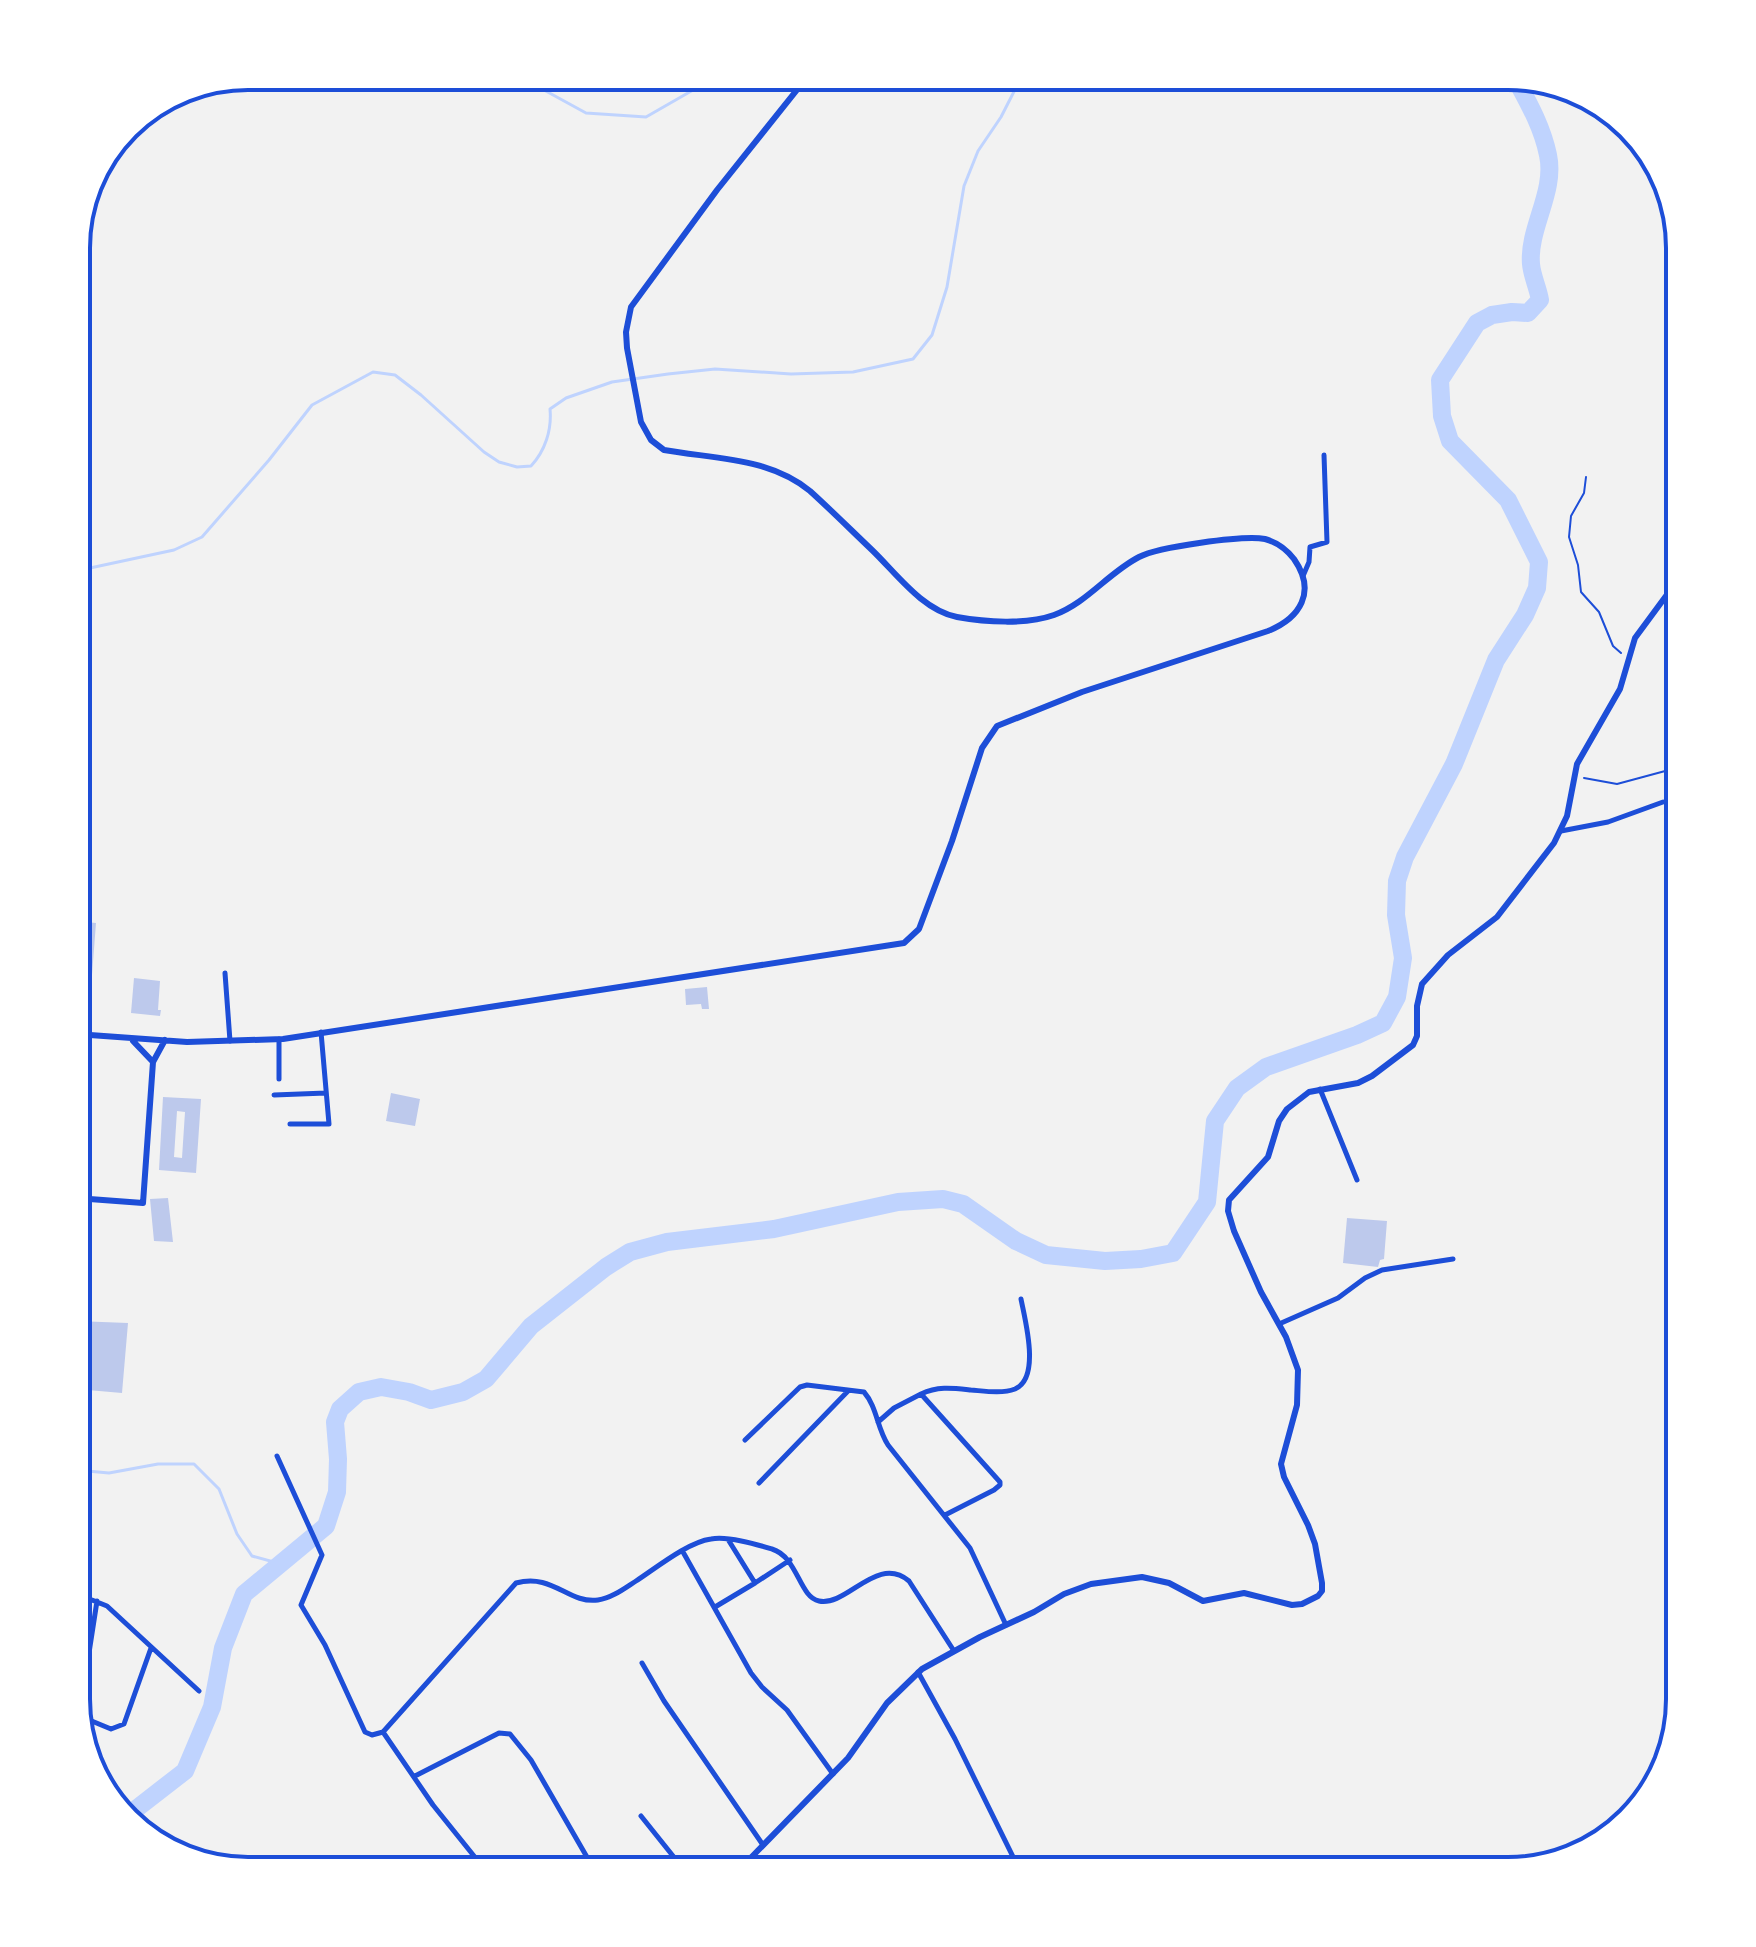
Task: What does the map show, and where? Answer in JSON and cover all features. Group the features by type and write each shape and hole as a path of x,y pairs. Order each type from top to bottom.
{"street":[{"path":"796,90 637,296 628,318 629,366 641,422 651,440 664,450 754,464 800,483 929,604 958,617 1010,622 1042,619 1078,603 1143,555 1224,540 1250,538 1274,542 1289,553 1303,577"},
{"path":"90,1035 165,1040 279,1039 790,962 908,941 919,929 982,748 997,726 1082,692 1285,624 1300,607 1310,547 1327,542 1324,455"},
{"path":"751,1857 833,1774 858,1746 887,1703 918,1672 932,1661 1078,1587 1125,1579 1159,1580 1203,1601 1244,1593 1292,1605 1302,1604 1322,1591 1315,1544 1281,1464 1299,1386 1291,1350 1234,1231 1228,1205 1236,1190 1268,1157 1284,1112 1309,1092 1358,1083 1372,1076 1413,1045 1417,1036 1418,996 1428,975 1448,955 1497,917 1561,831 1583,750 1620,689 1628,655 1641,628 1666,595"},
{"path":"1561,831 1608,822 1663,802"},
{"path":"225,973 230,1041"},
{"path":"290,1124 329,1124 321,1032"},
{"path":"130,1039 153,1062"},
{"path":"279,1039 279,1079"},
{"path":"90,1199 143,1203 153,1062 165,1040"},
{"path":"1320,1089 1357,1180"},
{"path":"274,1095 326,1093"},
{"path":"1279,1324 1338,1298 1382,1270 1453,1259"},
{"path":"878,1422 894,1408 921,1394 944,1387 1006,1391 1021,1385 1026,1379 1029,1352 1021,1299"},
{"path":"745,1440 800,1387 807,1385 849,1390 867,1395 888,1445 970,1548 1006,1625"},
{"path":"759,1483 849,1390"},
{"path":"921,1394 1000,1482 994,1490 945,1515"},
{"path":"277,1456 322,1555 302,1598 302,1611 325,1645 365,1732 372,1735 383,1732 516,1583 529,1580 550,1583 574,1595 598,1600 619,1592 708,1539 774,1549 790,1560 809,1595 819,1601 830,1601 876,1576 903,1575 954,1651"},
{"path":"729,1541 755,1583"},
{"path":"683,1552 758,1683 787,1710 833,1774"},
{"path":"715,1607 790,1560"},
{"path":"90,1602 97,1601 114,1611 199,1691"},
{"path":"90,1646 97,1601"},
{"path":"92,1721 111,1729 124,1724 151,1648"},
{"path":"642,1663 664,1701 763,1845"},
{"path":"918,1672 1013,1857"},
{"path":"383,1732 433,1805 475,1857"},
{"path":"415,1776 499,1733 510,1734 531,1760 587,1857"},
{"path":"641,1816 674,1857"}],"path":[{"path":"1586,477 1584,493 1571,516 1569,537 1578,565 1581,592 1599,612 1613,646 1618,652 1628,655"},
{"path":"1574,775 1617,784 1666,771"}],"building":[{"path":"90,922 96,923 90,988"},
{"path":"134,978 160,981 160,1016 131,1013"},
{"path":"707,987 709,1009 702,1009 701,1004 686,1005 685,989"},
{"path":"391,1093 420,1099 415,1126 386,1121"},
{"path":"163,1097 201,1099 196,1173 159,1170","holes":["177,1111 185,1112 182,1158 174,1157"]},
{"path":"168,1198 173,1242 154,1241 150,1199"},
{"path":"1347,1218 1387,1221 1384,1259 1380,1260 1378,1267 1343,1263"},
{"path":"90,1322 128,1323 122,1393 90,1390"}],"waterway":[{"path":"544,90 586,113 646,117 693,90"},
{"path":"90,568 174,550 202,537 312,405 373,372 395,375 484,452 499,462 517,467 531,466 544,447 549,432 550,409 566,398 612,382 715,369 791,374 853,372 913,359 932,335 947,287 964,186 978,151 1015,90"},
{"path":"135,1810 185,1771 212,1707 223,1648 244,1594 326,1526 337,1492 335,1422 340,1409 359,1392 381,1387 431,1400 463,1392 486,1379 531,1326 630,1252 667,1242 774,1229 898,1202 943,1199 963,1204 1016,1241 1046,1255 1105,1261 1173,1253 1207,1202 1215,1121 1237,1088 1266,1067 1383,1023 1397,997 1403,958 1396,915 1397,881 1405,857 1454,764 1496,660 1525,615 1537,588 1539,562 1508,500 1450,441 1442,416 1440,380 1477,323 1492,315 1528,313 1540,300 1531,250 1548,183 1548,155 1538,124 1521,90"},
{"path":"90,1471 109,1473 158,1464 194,1464 219,1489 237,1534 252,1556 281,1564"}]}
